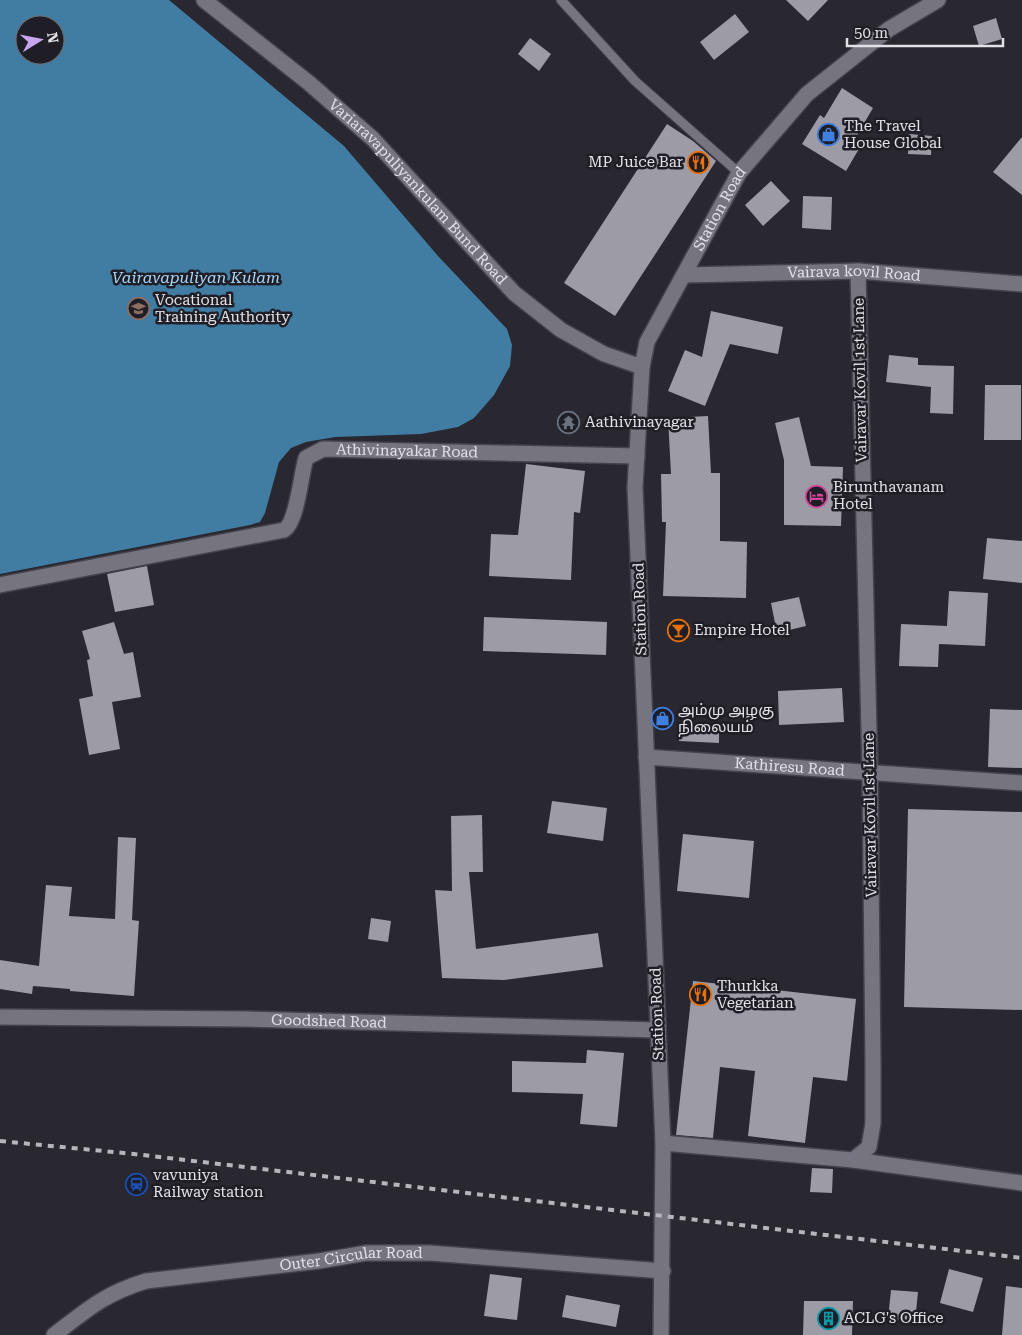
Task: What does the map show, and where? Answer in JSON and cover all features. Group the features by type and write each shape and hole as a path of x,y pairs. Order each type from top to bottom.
{"street":[{"name":"Variaravapuliyankulam Bund Road","path":"204,0 310,83 373,139 514,292 561,330 604,354 642,367"},
{"name":"Station Road","path":"661,1335 663,1143 635,487 642,367 648,342 739,173 807,94 889,29 938,0"},
{"name":"Vairava kovil Road","path":"684,275 858,270 1022,284"},
{"name":"Vairavar Kovil 1st Lane","path":"853,1160 869,1147 873,1123 870,773 858,270"},
{"name":"Athivinayakar Road","path":"0,585 284,530 292,523 301,474 306,458 323,449 637,456"},
{"name":"Kathiresu Road","path":"646,757 1022,783"},
{"name":"Goodshed Road","path":"0,1017 246,1019 658,1030"},
{"path":"663,1143 853,1160 1022,1183"},
{"name":"Outer Circular Road","path":"54,1335 98,1300 120,1289 146,1281 319,1261 366,1253 430,1253 663,1271"}],"lane":[{"path":"562,0 634,81 739,173"}],"water":[{"name":"Vairavapuliyan Kulam","path":"0,0 169,0 344,146 438,256 507,329 512,345 510,366 494,395 474,418 458,427 421,434 335,437 306,442 291,448 279,462 265,513 260,522 0,574"}],"building":[{"path":"786,0 828,0 808,21"},
{"path":"735,14 749,32 714,60 700,42"},
{"path":"996,18 1002,39 979,46 973,26"},
{"path":"530,38 551,54 539,71 518,54"},
{"path":"842,88 873,108 856,137 863,142 846,171 802,144 820,115 824,118"},
{"path":"667,124 693,141 716,161 615,316 564,283"},
{"path":"909,134 932,136 931,155 908,154"},
{"path":"1022,137 1022,195 993,172"},
{"path":"771,181 790,201 763,226 745,205"},
{"path":"803,196 832,197 831,230 802,228"},
{"path":"711,311 783,327 778,354 730,344 705,406 668,391 685,350 702,357"},
{"path":"889,355 918,358 918,365 954,366 953,414 930,413 931,387 886,382"},
{"path":"985,385 1021,385 1021,440 984,440"},
{"path":"708,416 711,473 720,473 720,541 747,542 746,598 663,596 666,522 662,522 661,474 671,474 668,418"},
{"path":"799,417 811,466 843,467 841,526 784,525 784,460 775,423"},
{"path":"526,464 585,471 580,513 574,512 571,580 489,576 491,534 518,535"},
{"path":"987,538 1022,541 1022,583 983,579"},
{"path":"147,566 154,605 115,612 107,574"},
{"path":"949,591 988,593 985,646 939,644 938,667 899,666 901,624 947,626"},
{"path":"799,597 806,626 777,633 771,603"},
{"path":"484,617 607,622 606,655 483,651"},
{"path":"114,622 124,654 133,652 141,697 112,702 120,749 89,755 79,699 93,696 87,660 90,659 82,631"},
{"path":"842,688 844,722 779,725 778,691"},
{"path":"990,709 1022,710 1022,768 988,767"},
{"path":"680,723 719,725 719,743 679,741"},
{"path":"552,801 607,808 603,841 547,833"},
{"path":"908,809 1022,812 1022,1010 904,1007"},
{"path":"482,815 483,872 469,872 476,949 598,933 603,967 504,980 442,978 435,890 452,891 451,816"},
{"path":"683,834 754,841 749,898 677,891"},
{"path":"118,837 136,838 132,920 139,921 134,996 33,986 32,994 0,989 0,960 39,966 46,885 72,887 69,916 115,919"},
{"path":"371,918 391,921 388,942 368,939"},
{"path":"693,981 856,999 847,1081 813,1077 805,1143 748,1136 755,1071 720,1067 713,1138 676,1135"},
{"path":"587,1050 624,1053 617,1127 580,1124 583,1094 512,1092 512,1061 586,1063"},
{"path":"812,1168 833,1169 832,1193 810,1192"},
{"path":"949,1269 983,1278 973,1312 940,1303"},
{"path":"490,1274 522,1278 517,1320 484,1316"},
{"path":"1006,1286 1022,1288 1022,1335 1002,1335"},
{"path":"891,1290 918,1292 915,1322 888,1319"},
{"path":"566,1295 620,1305 616,1327 562,1317"},
{"name":"ACLG's Office","path":"804,1301 853,1301 852,1335 803,1335"}],"railway":[{"path":"0,1141 134,1154 1022,1258"}],"place":[{"name":"The Travel House Global","path":"828,135"},
{"name":"MP Juice Bar","path":"699,162"},
{"name":"Vocational Training Authority","path":"139,309"},
{"name":"Aathivinayagar","path":"569,422"},
{"name":"Birunthavanam Hotel","path":"817,496"},
{"name":"Empire Hotel","path":"678,630"},
{"name":"அம்மு அழகு நிலையம்","path":"662,719"},
{"name":"Thurkka Vegetarian","path":"701,995"},
{"name":"vavuniya Railway station","path":"137,1184"},
{"name":"ACLG's Office","path":"828,1318"}]}
